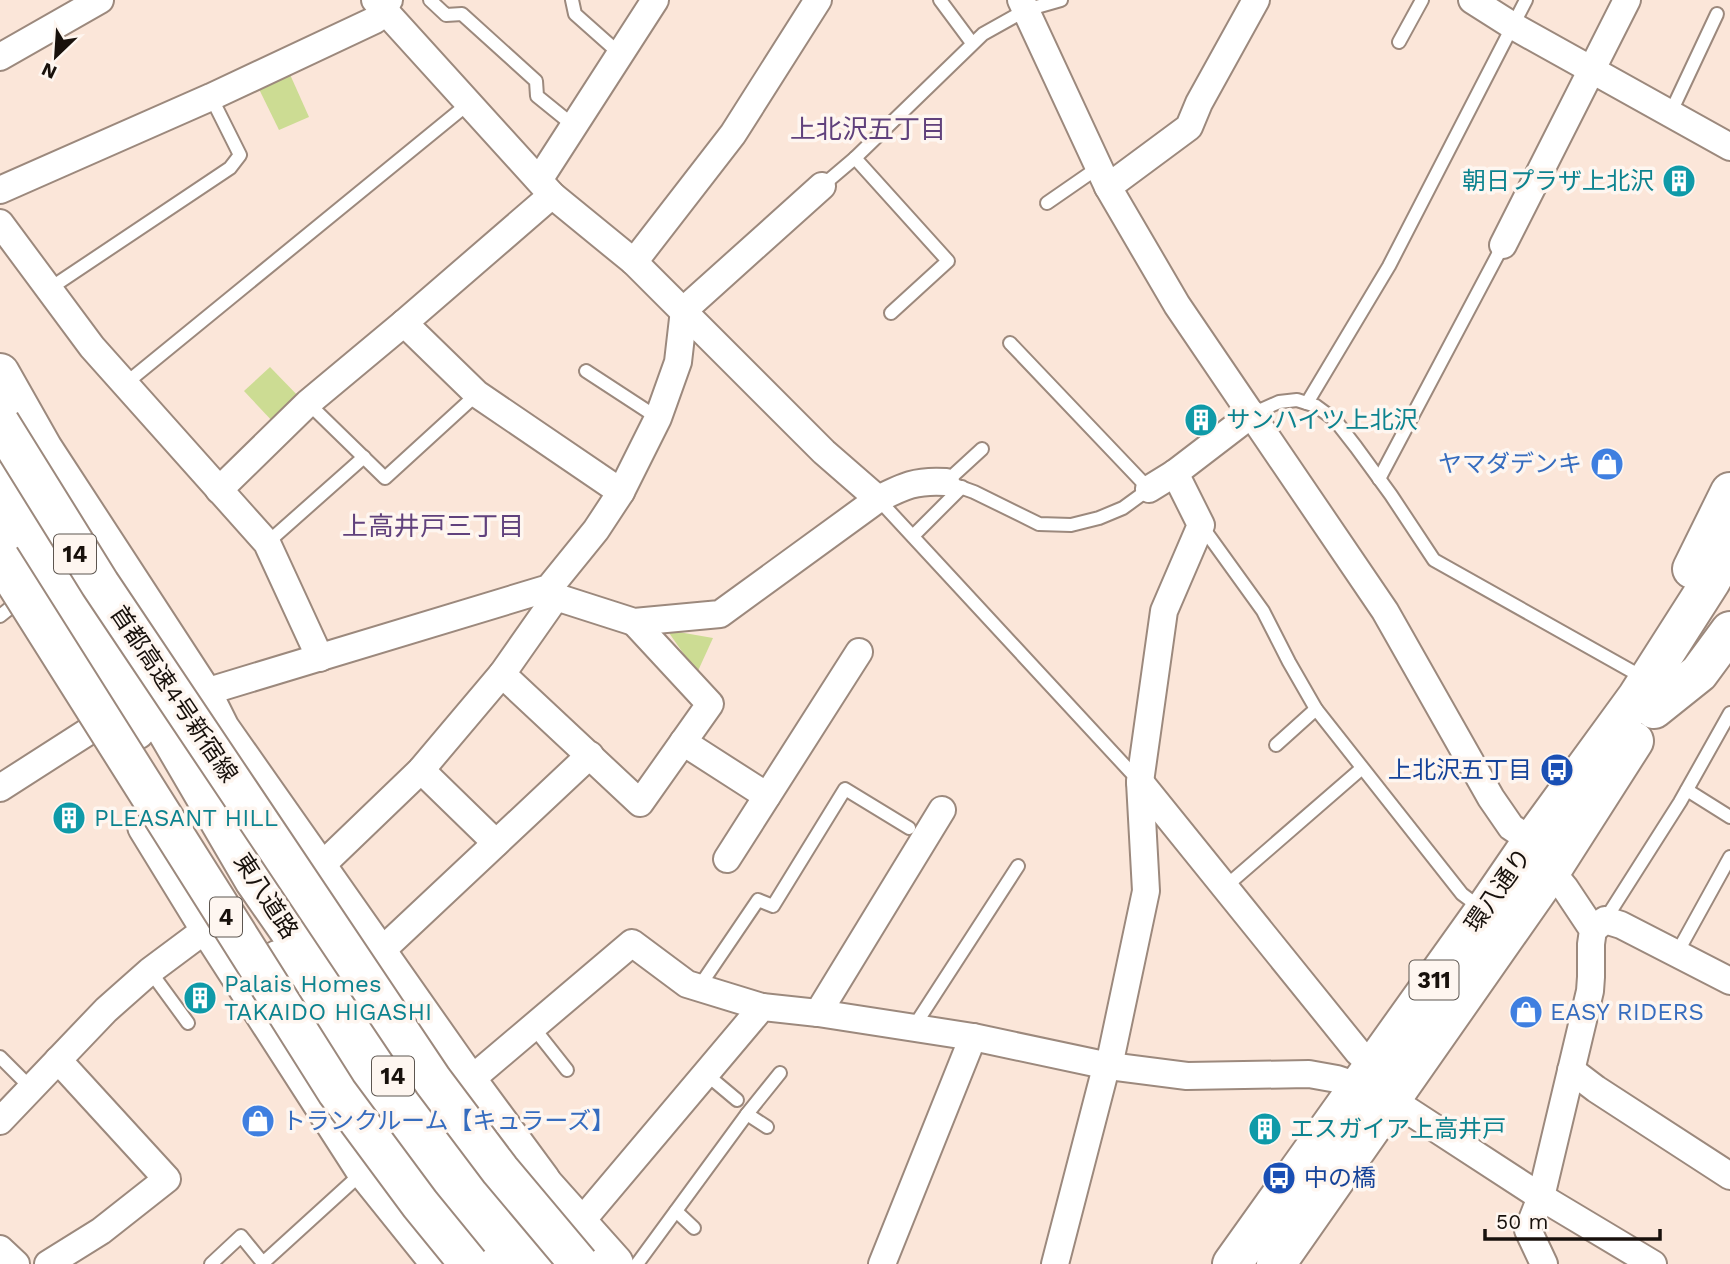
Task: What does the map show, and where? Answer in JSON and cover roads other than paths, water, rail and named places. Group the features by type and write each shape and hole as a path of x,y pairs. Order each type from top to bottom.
{"main road":[{"path":"0,373 43,449 202,693 220,729 468,1082 541,1181"},
{"name":"東八道路","path":"0,422 69,541 143,691 254,880 408,1098 543,1264"},
{"name":"首都高速4号新宿線","path":"0,422 100,584 433,1081 500,1170 579,1264"},
{"path":"0,472 49,554 143,691"},
{"path":"1642,693 1680,594 1730,492"},
{"path":"0,504 56,596"},
{"name":"東八道路","path":"0,512 56,596 236,898 308,1006 452,1201 504,1264"},
{"name":"環八通り","path":"1232,1264 1374,1084 1541,856 1711,581 1730,545"},
{"name":"4","path":"0,558 337,1092 420,1204 450,1263"},
{"name":"環八通り","path":"1642,693 1730,592"},
{"path":"3,605 89,731 209,927 365,1169 450,1263"},
{"path":"1642,693 1699,673 1730,631"},
{"name":"環八通り","path":"1276,1264 1374,1084 1484,911 1541,856"},
{"path":"254,880 541,1181 614,1264"},
{"name":"14","path":"308,1006 450,1263"}],"street":[{"path":"0,57 100,0"},
{"path":"219,490 308,403 404,323 546,187 574,126 655,0"},
{"path":"1104,177 1189,127 1199,103 1256,0"},
{"path":"1472,0 1513,26 1730,147"},
{"path":"1503,245 1627,0"},
{"path":"634,262 733,134 815,1"},
{"path":"0,190 211,97 375,20 382,3 546,187 634,262 824,452 878,499"},
{"path":"1023,5 1104,177 1177,305 1385,611 1491,798 1511,827 1541,856 1565,888 1599,925 1621,925 1677,953 1727,973"},
{"path":"318,868 421,770 502,674 621,492 658,418 678,362 684,310 822,186"},
{"path":"0,223 92,347 267,543 320,658"},
{"path":"404,323 477,394 621,492"},
{"path":"1149,489 1175,473 1252,414"},
{"path":"1055,1264 1104,1075 1109,1066 1146,891 1140,782 1164,611 1201,525 1175,473"},
{"path":"202,693 553,593 634,622 720,614 878,499 905,485 926,481 954,485"},
{"path":"502,674 640,803 710,704 634,622"},
{"path":"727,859 859,652"},
{"path":"0,788 89,731"},
{"path":"683,742 767,796"},
{"path":"378,954 590,755"},
{"path":"421,770 496,843"},
{"path":"1140,782 1358,1052 1374,1084"},
{"path":"818,1013 942,810"},
{"path":"1536,1259 1528,1230 1541,1196 1590,991 1599,925"},
{"path":"0,1121 106,1010 150,971 209,927"},
{"path":"468,1082 632,943 688,984 762,1006 973,1037 1109,1066 1187,1076 1308,1074 1374,1084 1541,1196 1653,1264"},
{"path":"579,1224 762,1006"},
{"path":"882,1264 973,1037"},
{"path":"48,1264 101,1231 167,1179 58,1060"},
{"path":"1571,1070 1730,1176"},
{"path":"0,1248 16,1264"}],"lane":[{"path":"430,0 446,15 462,14 536,81 537,96 574,126"},
{"path":"572,0 575,14 620,54"},
{"path":"940,0 972,43"},
{"path":"822,186 855,158 983,34 1023,5 1061,0"},
{"path":"1399,42 1422,0"},
{"path":"1307,403 1389,266 1525,0"},
{"path":"1670,114 1717,14"},
{"path":"49,289 230,168 240,155 211,97"},
{"path":"125,384 469,103"},
{"path":"855,158 948,261 891,313"},
{"path":"1047,203 1104,177"},
{"path":"1379,479 1503,245"},
{"path":"954,485 1039,524 1071,526 1123,508 1149,489 1010,343"},
{"path":"586,371 658,418"},
{"path":"308,403 385,478 477,394"},
{"path":"1252,414 1279,402 1297,400 1316,406 1335,420 1434,560 1642,693"},
{"path":"913,536 982,449"},
{"path":"267,543 365,457"},
{"path":"878,499 1140,782"},
{"path":"1201,525 1263,611 1316,709 1462,894 1484,911"},
{"path":"1276,745 1316,709"},
{"path":"1599,925 1687,790 1730,713"},
{"path":"1225,887 1362,769"},
{"path":"699,987 758,900 774,906 845,789 909,828"},
{"path":"1687,790 1730,817"},
{"path":"1677,953 1730,856"},
{"path":"913,1028 1018,866"},
{"path":"150,971 188,1023"},
{"path":"533,1027 567,1070"},
{"path":"0,1057 31,1088"},
{"path":"637,1264 780,1073"},
{"path":"706,1074 737,1100"},
{"path":"747,1114 766,1127"},
{"path":"211,1264 241,1236 263,1263 365,1169"},
{"path":"676,1211 694,1228"}],"place":[{"name":"朝日プラザ上北沢","path":"1679,181"},
{"name":"サンハイツ上北沢","path":"1201,420"},
{"name":"ヤマダデンキ","path":"1607,464"},
{"name":"上北沢五丁目","path":"1557,770"},
{"name":"PLEASANT HILL","path":"69,818"},
{"name":"Palais Homes TAKAIDO HIGASHI","path":"200,998"},
{"name":"EASY RIDERS","path":"1526,1012"},
{"name":"トランクルーム【キュラーズ】","path":"258,1121"},
{"name":"エスガイア上高井戸","path":"1265,1129"},
{"name":"中の橋","path":"1279,1178"}],"district":[{"name":"上北沢五丁目","path":"868,129"},
{"name":"上高井戸三丁目","path":"433,526"}]}
